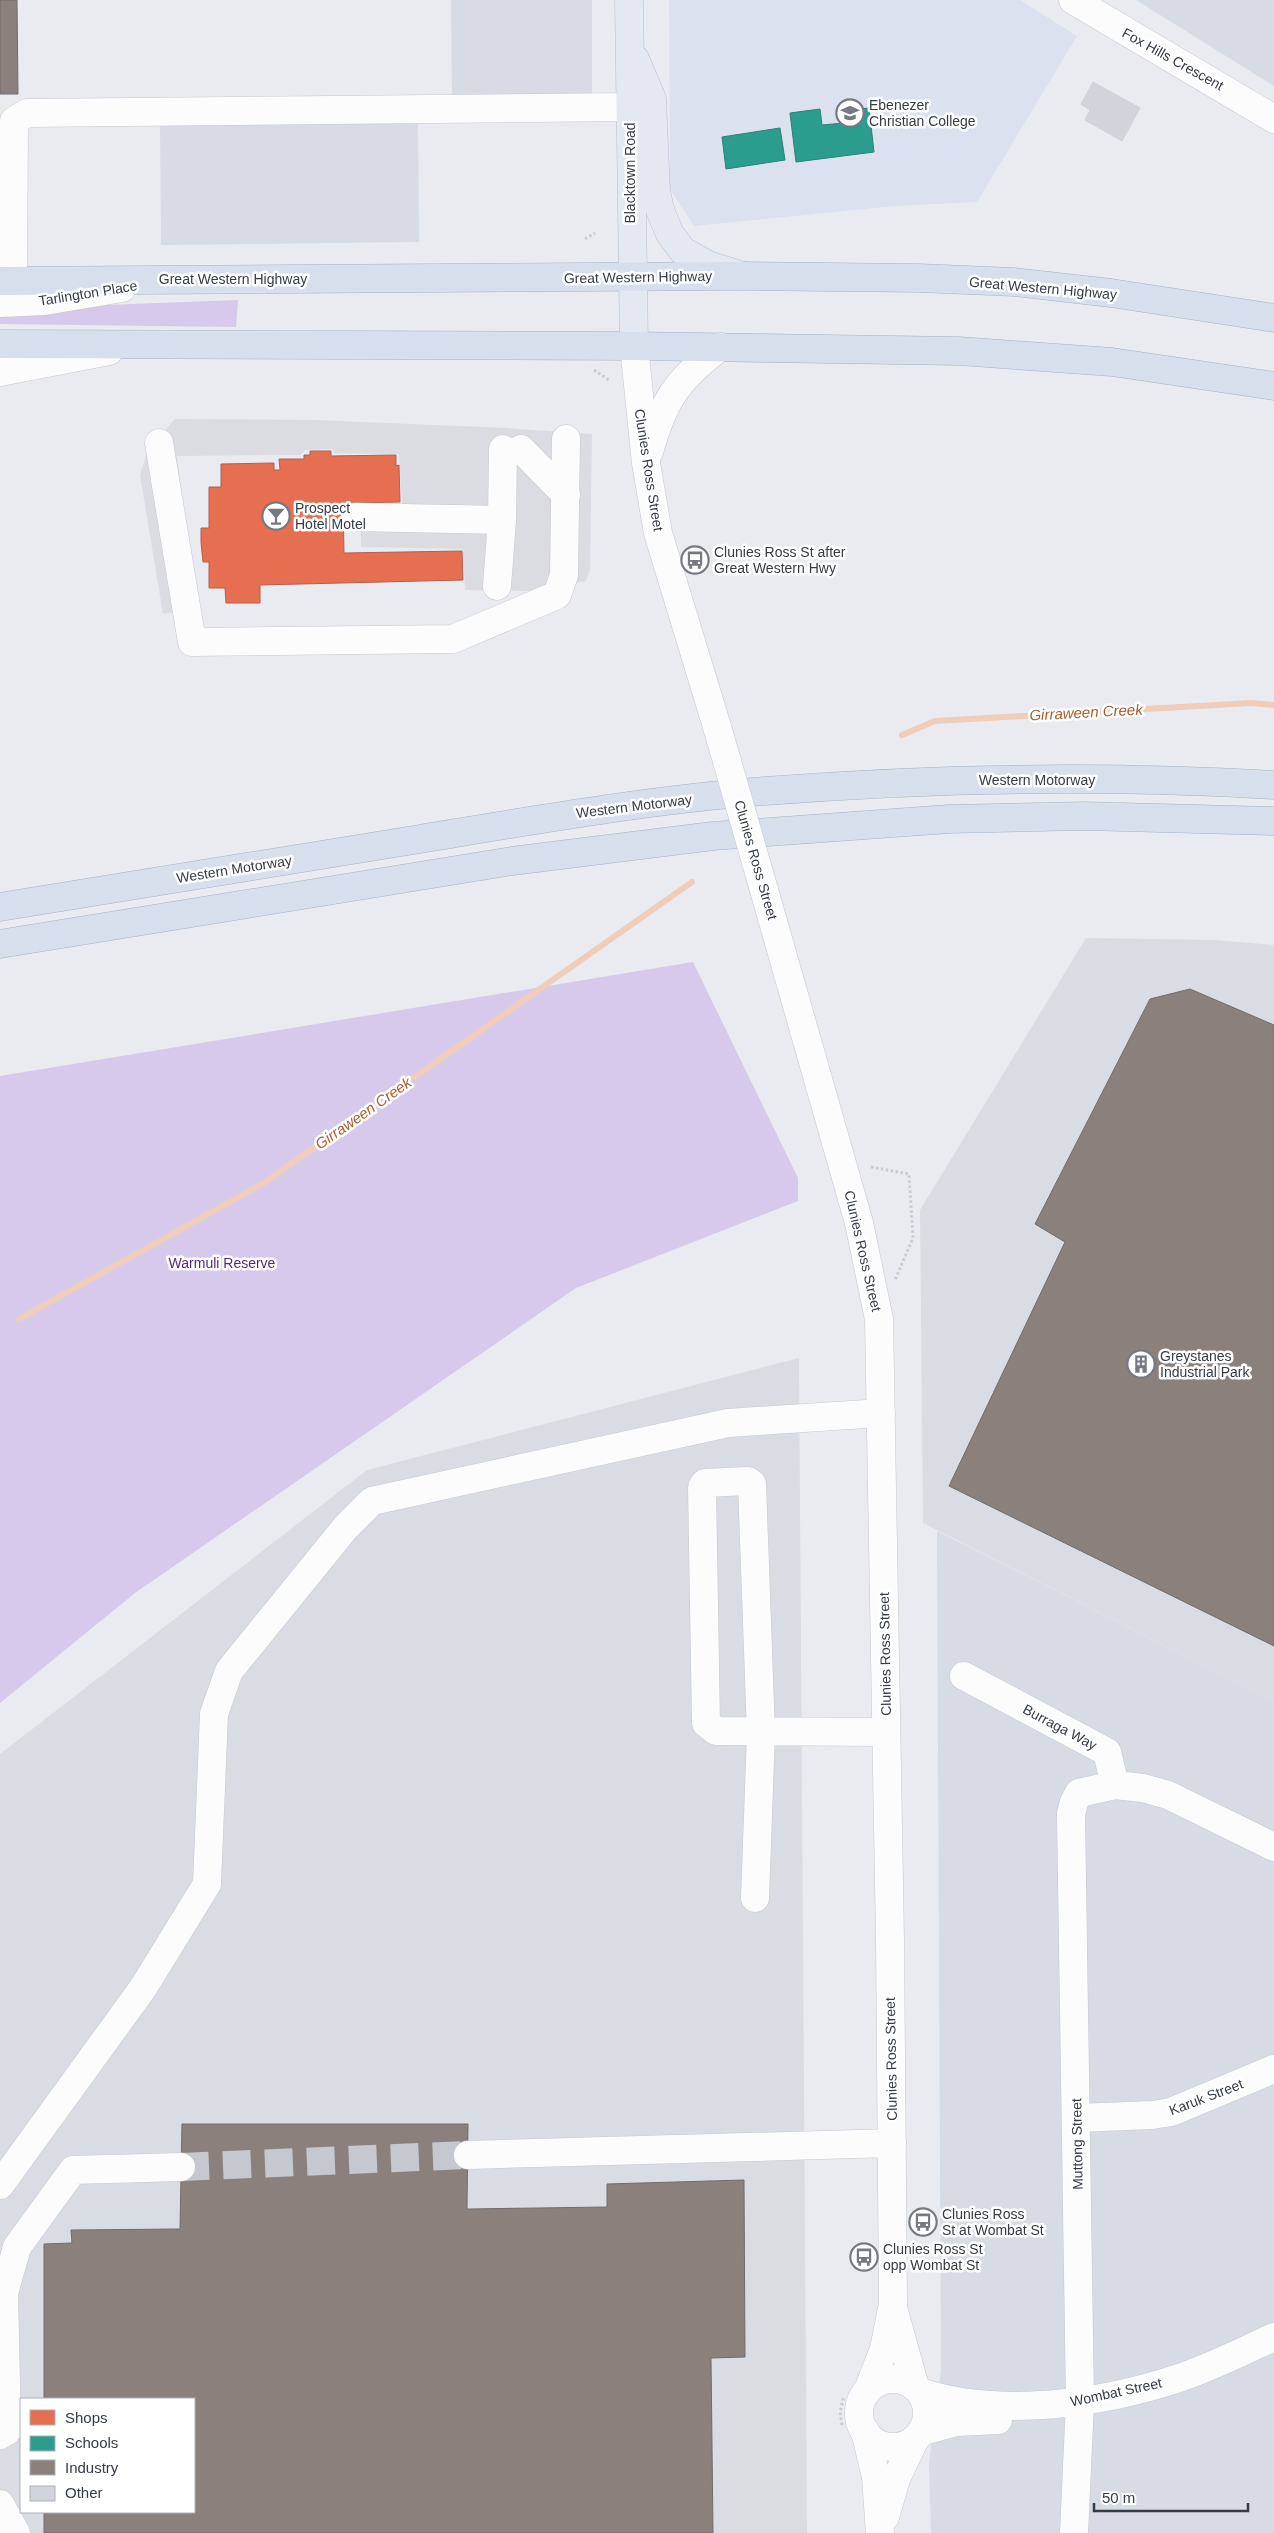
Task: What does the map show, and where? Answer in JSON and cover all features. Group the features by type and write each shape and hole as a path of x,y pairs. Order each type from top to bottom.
{"highway":[{"name":"Great Western Highway","path":"4,289 176,279 741,276 1014,282 1111,293 1274,318"},
{"path":"0,344 634,346 969,352 1112,362 1274,386"},
{"name":"Western Motorway","path":"0,907 570,814 763,791 869,784 1019,780 1158,780 1274,785"},
{"path":"0,944 512,860 714,836 882,822 987,818 1084,816 1274,821"}],"main road":[{"name":"Blacktown Road","path":"629,0 634,346"},
{"path":"630,46 652,99 656,191 660,210 670,234 683,251 708,265 741,276"}],"street":[{"name":"Fox Hills Crescent","path":"1073,0 1274,119"},
{"path":"4,289 14,122 27,113 630,107"},
{"path":"0,372 140,345"},
{"name":"Clunies Ross Street","path":"634,346 646,463 658,533 718,730 840,1156 871,1277 878,1319 886,1732 893,2304 884,2349 868,2390"},
{"path":"646,463 657,423 669,398 694,367 720,347"},
{"path":"159,443 192,642 453,639 557,595 564,575 566,439"},
{"path":"497,586 502,520 512,449 566,495"},
{"path":"355,517 502,520"},
{"path":"0,2185 143,1988 206,1884 214,1714 229,1671 346,1527 372,1501 728,1423 881,1413"},
{"path":"756,1898 761,1733 752,1484 748,1481 705,1482 702,1487 706,1723 716,1731 761,1733 886,1732"},
{"name":"Burraga Way","path":"964,1676 1107,1752 1115,1785"},
{"path":"1115,1785 1143,1788 1168,1795 1274,1847"},
{"name":"Muttong Street","path":"1074,2533 1079,2409 1071,1814 1079,1793 1115,1785"},
{"name":"Karuk Street","path":"1076,2118 1152,2115 1172,2112 1274,2069"},
{"path":"468,2156 892,2143"},
{"path":"0,2435 7,2431 4,2293 17,2247 73,2170 181,2167"},
{"name":"Clunies Ross Street","path":"893,2304 903,2349 918,2389"},
{"name":"Wombat Street","path":"918,2389 941,2399 978,2404 1044,2404 1079,2409 1181,2378 1274,2337"},
{"name":"Wombat Street","path":"919,2435 956,2422 1079,2409 1149,2404 1179,2394 1274,2355"},
{"path":"886,2380 901,2380 918,2389 928,2411 919,2435 896,2479 880,2533 876,2477 859,2410 868,2390 886,2380"},
{"path":"865,2432 878,2442 894,2447 905,2445 919,2435"},
{"path":"0,2504 16,2533"}],"path":[{"path":"585,239 595,232"},
{"path":"588,366 610,381"},
{"path":"871,1167 909,1174 914,1238"}],"shaded area":[{"path":"451,0 592,0 592,94 452,100"},
{"name":"Ebenezer Christian College","path":"669,0 1020,0 1077,36 977,202 895,206 694,226 670,189"},
{"path":"1136,0 1274,0 1274,86"},
{"path":"418,120 419,242 161,245 160,121"},
{"path":"175,419 315,420 506,428 592,434 590,569 586,581 529,591 465,590 463,549 361,547 360,506 402,504 399,454 334,453 333,449 305,450 300,455 177,456 195,608 163,614 140,475 148,449"},
{"name":"Greystanes Industrial Park","path":"1086,938 1215,940 1274,945 1274,1701 923,1523 920,1210"},
{"path":"799,1358 807,2533 0,2533 0,1754 367,1470"},
{"path":"937,1531 1274,1701 1274,2533 931,2533 929,2462 941,2371"},
{"path":"799,2168 803,2533 721,2533 718,2363 752,2361 745,2174 759,2170"}],"green space":[{"path":"238,300 236,327 0,324 0,309"},
{"name":"Warmuli Reserve","path":"693,962 798,1178 798,1201 576,1288 135,1593 0,1703 0,1076"}],"building: Shops":[{"name":"Prospect Hotel Motel","path":"310,451 331,451 331,456 396,455 396,466 399,465 400,502 343,503 344,553 462,551 463,580 260,585 260,603 226,603 225,588 209,588 209,562 203,562 201,542 201,528 209,528 209,487 221,487 221,464 274,463 274,470 280,470 279,459 304,459 304,455 310,455"}],"building: Schools":[{"path":"869,108 874,152 796,162 790,113 820,109 822,125 844,123 842,111"},
{"path":"780,128 785,160 726,169 722,137"}],"building: Industry":[{"path":"0,0 17,0 18,94 0,94"},
{"name":"Greystanes Industrial Park","path":"1190,989 1274,1025 1274,1646 949,1486 1065,1242 1035,1224 1150,999"},
{"path":"182,2124 468,2124 467,2209 607,2207 607,2184 744,2180 745,2357 711,2358 713,2533 44,2533 44,2513 195,2513 195,2398 44,2398 44,2244 72,2243 71,2230 180,2229"}],"building: Other":[{"path":"1093,82 1140,108 1122,141 1085,120 1090,110 1081,104"}],"waterway":[{"name":"Girraween Creek","path":"902,735 935,721 1251,703 1274,705"},
{"name":"Girraween Creek","path":"19,1319 264,1183 692,882"}],"tunnel":[{"path":"181,2167 468,2155"}],"place":[{"name":"Ebenezer Christian College","path":"850,113"},
{"name":"Prospect Hotel Motel","path":"276,516"},
{"name":"Clunies Ross St after Great Western Hwy","path":"695,560"},
{"name":"Greystanes Industrial Park","path":"1141,1364"},
{"name":"Clunies Ross St at Wombat St","path":"923,2222"},
{"name":"Clunies Ross St opp Wombat St","path":"864,2257"}]}
